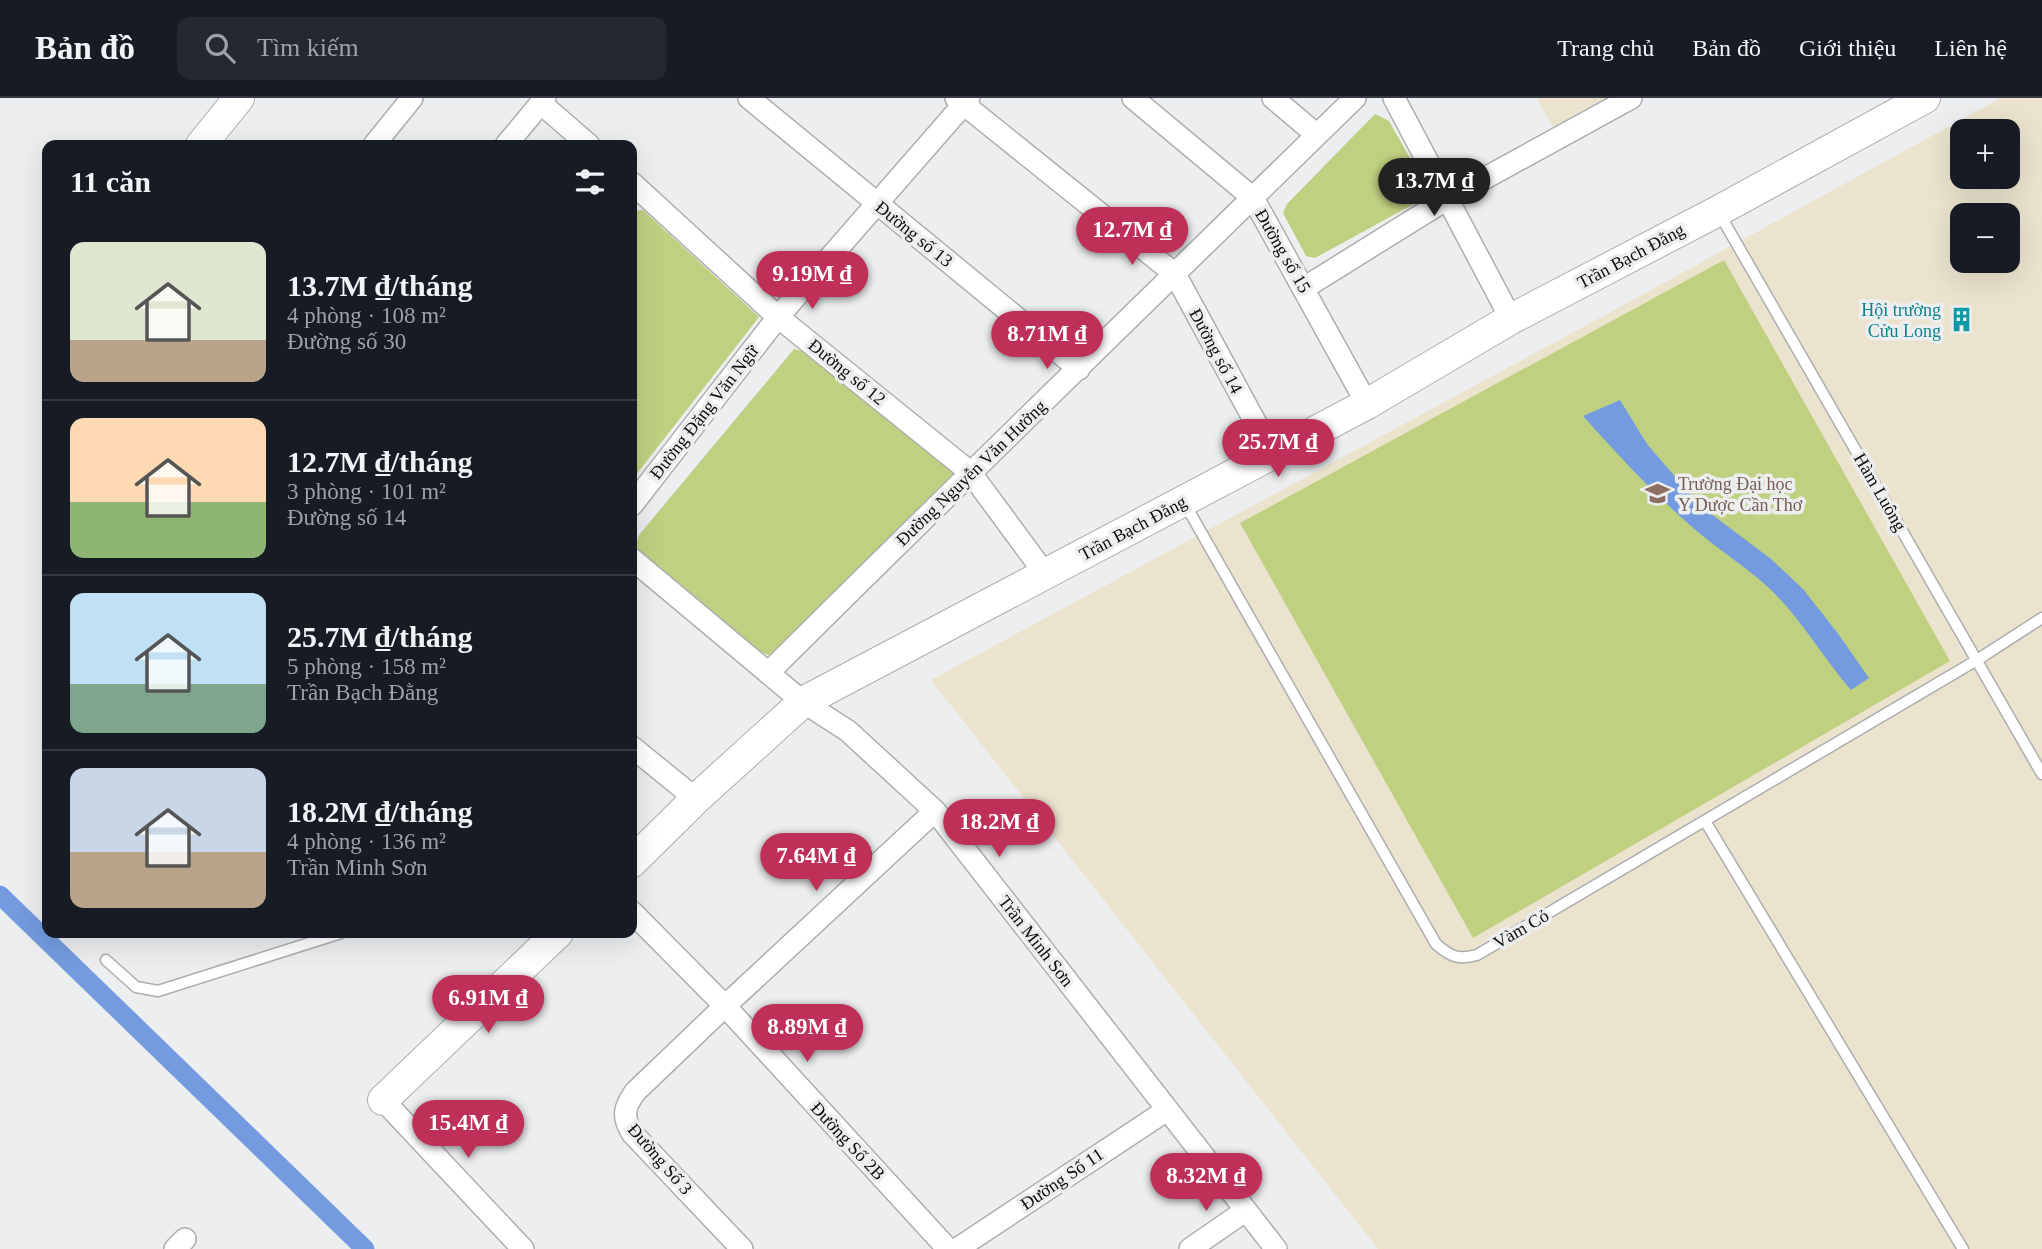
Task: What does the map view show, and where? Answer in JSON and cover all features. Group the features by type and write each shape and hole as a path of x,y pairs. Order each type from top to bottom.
{"street":[{"path":"205,140 239,98"},
{"path":"378,140 412,98"},
{"name":"Đường số 13","path":"749,98 1079,369"},
{"name":"Đường số 15","path":"1133,98 1253,198 1367,404"},
{"path":"1273,98 1317,135"},
{"name":"Đường Nguyễn Văn Hưởng","path":"768,673 970,472 1355,98"},
{"path":"1394,98 1511,319"},
{"path":"1304,288 1447,199 1631,98"},
{"name":"Trần Bạch Đằng","path":"637,857 696,799 803,702 1367,404 1511,319 1718,211 1925,98"},
{"name":"Đường Đặng Văn Ngữ","path":"637,499 778,317 832,257 963,100"},
{"name":"Đường số 14","path":"963,100 1175,274 1272,453"},
{"path":"510,140 542,102 583,140"},
{"name":"Đường số 12","path":"637,191 778,317 970,472 1046,575"},
{"name":"Trần Minh Sơn","path":"637,563 803,702 848,731 936,811 1276,1249"},
{"path":"637,751 696,799"},
{"name":"Đường Số 3","path":"742,1249 632,1132 626,1123 628,1102 635,1092 725,1006 936,811"},
{"name":"Đường Số 2B","path":"637,917 725,1006 947,1249"},
{"path":"523,1249 383,1100 553,938"},
{"name":"Đường Số 11","path":"957,1249 1167,1110"},
{"path":"1190,1249 1245,1211"}],"lane":[{"name":"Hàm Luông","path":"1718,211 2042,774"},
{"name":"Vàm Cỏ","path":"1183,502 1436,944 1446,953 1462,959 1477,955 1705,821 2042,618"},
{"path":"1705,821 1963,1249"},
{"path":"106,960 136,987 158,991 325,938"}],"shaded area":[{"path":"1537,98 1606,98 1553,127"},
{"name":"Trường Đại học Y Dược Cần Thơ","path":"2001,98 2042,98 2042,1249 1378,1249 931,680 1950,126 1950,189 2020,189 2020,119 1963,119"}],"green space":[{"path":"1375,114 1389,121 1427,188 1421,200 1315,258 1306,256 1283,213 1287,204"},
{"path":"643,210 759,317 637,474 637,211"},
{"path":"1724,260 1950,661 1473,938 1240,523"},
{"path":"794,349 807,352 950,465 958,478 769,655 755,650 639,554 639,535"}],"water":[{"path":"1620,400 1647,444 1706,510 1771,559 1803,589 1869,678 1851,690 1793,614 1771,590 1678,514 1583,416"}],"waterway":[{"path":"0,895 42,936"},
{"path":"44,938 365,1249"}],"place":[{"name":"Hội trường Cửu Long","path":"1961,320"},
{"name":"Trường Đại học Y Dược Cần Thơ","path":"1658,494"}]}
